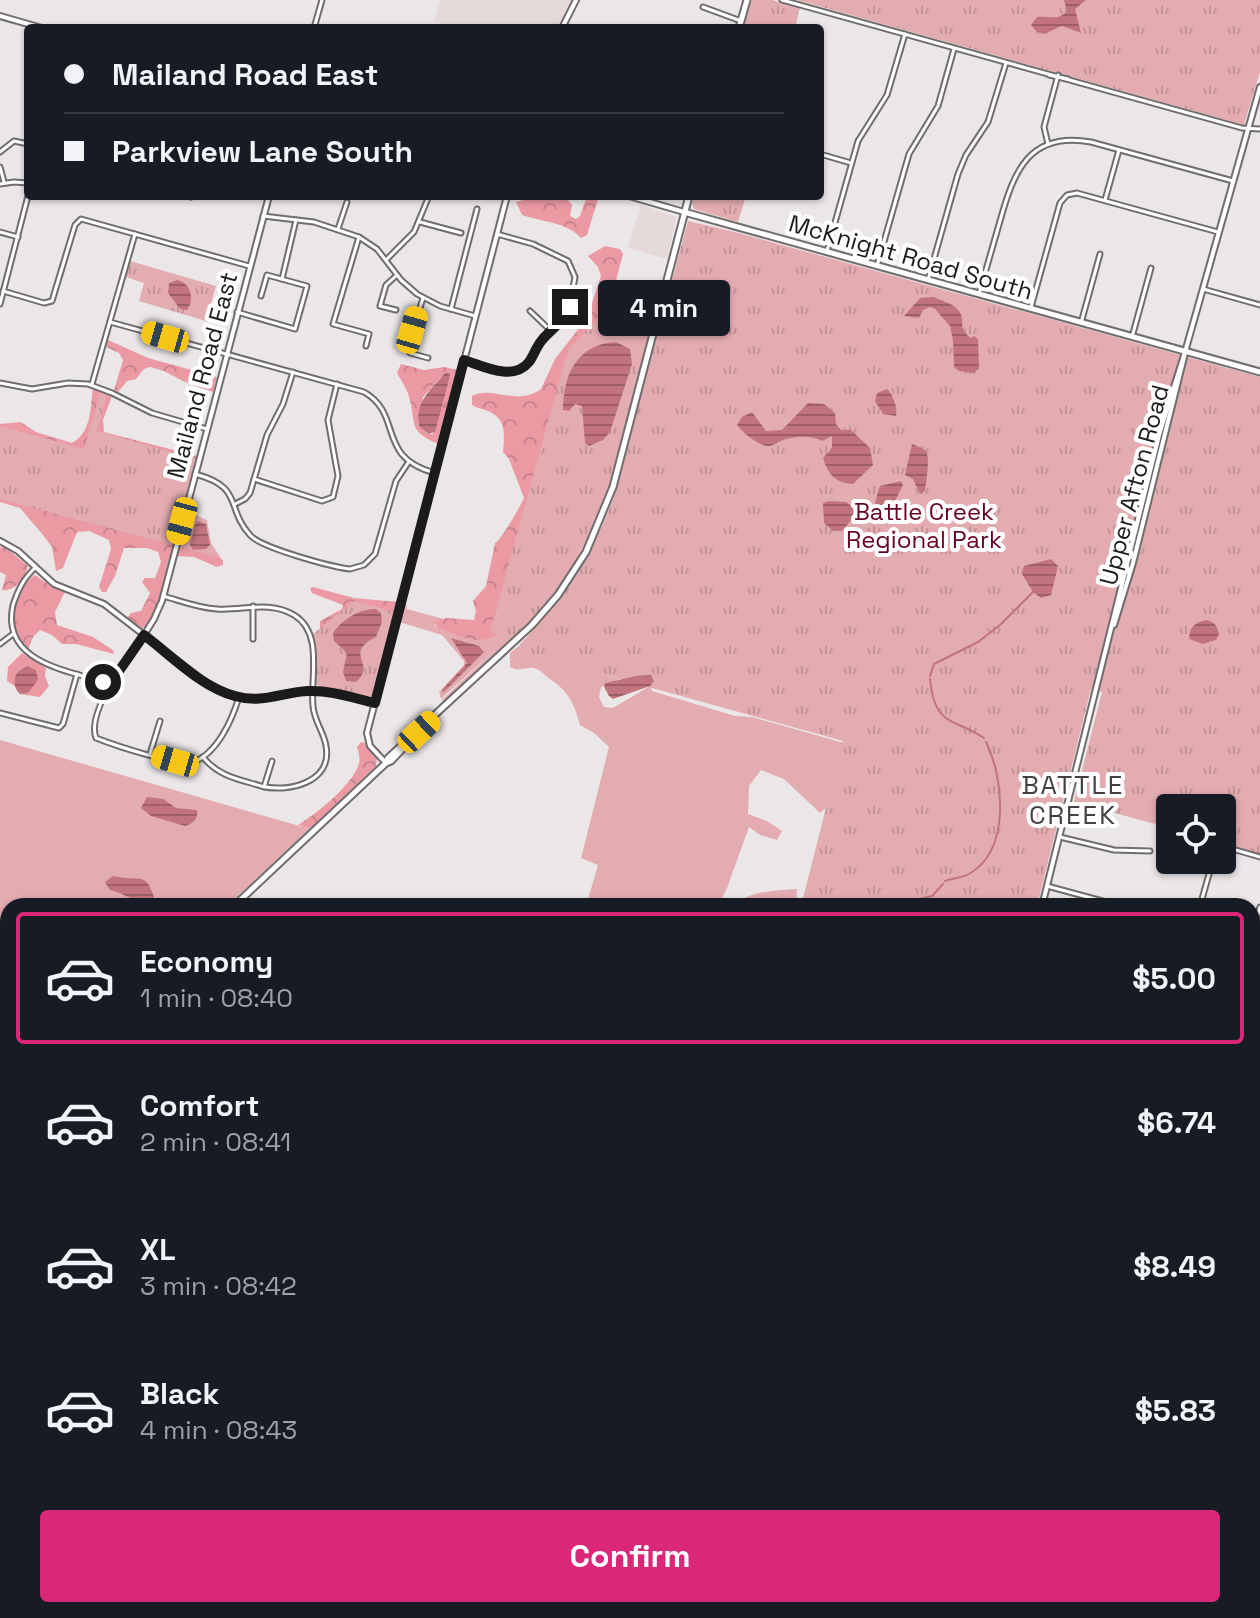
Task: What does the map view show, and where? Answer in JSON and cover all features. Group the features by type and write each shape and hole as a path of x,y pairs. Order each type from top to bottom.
{"main road":[{"path":"740,24 747,0"},
{"path":"243,898 391,761 546,611 566,585 591,542 613,487 688,200"},
{"name":"McKnight Road South","path":"684,212 1260,372"}],"street":[{"path":"315,24 322,0"},
{"path":"564,24 576,0"},
{"path":"782,0 954,49 1260,129"},
{"path":"703,7 741,21"},
{"path":"0,16 28,24"},
{"path":"827,252 862,131 889,91 905,34"},
{"path":"877,266 909,154 938,106 954,49"},
{"path":"928,280 958,174 966,155 988,122 1006,63"},
{"path":"1048,144 1044,127 1058,76"},
{"name":"Upper Afton Road","path":"1044,898 1113,627 1133,563 1185,352 1260,87"},
{"path":"979,294 1012,180 1024,161 1048,144 1082,140 1233,181"},
{"path":"0,152 14,141 24,143"},
{"path":"1104,200 1119,150"},
{"path":"824,155 851,163"},
{"path":"0,167 2,183 24,183"},
{"path":"1030,308 1060,203 1067,195 1077,193 1218,232"},
{"path":"0,304 27,200"},
{"name":"Mailand Road East","path":"150,754 94,736 110,684 155,617 163,596 268,200"},
{"path":"386,260 409,239 420,222 428,200"},
{"path":"386,763 367,739 506,200"},
{"name":"McKnight Road South","path":"643,200 684,212"},
{"path":"338,230 347,202"},
{"path":"451,309 477,209"},
{"path":"263,216 296,220 359,237 372,245 397,275 423,298 475,316"},
{"path":"3,291 45,303 53,300 79,220 249,266"},
{"path":"282,279 296,220"},
{"path":"420,222 461,233"},
{"path":"0,232 18,237"},
{"path":"92,385 135,234"},
{"path":"464,360 503,371 517,371 528,363 538,345 569,310 575,288 572,266 558,254 497,234"},
{"path":"359,237 333,324 369,334 366,346"},
{"path":"1081,323 1100,254"},
{"path":"1132,337 1151,268"},
{"path":"237,312 295,329 307,286 267,275 261,296"},
{"path":"396,310 380,306 385,287 397,275"},
{"path":"1203,289 1260,305"},
{"path":"423,298 407,349 410,353 428,358"},
{"path":"530,311 551,330"},
{"path":"110,322 364,392 376,401 398,450 408,463 435,473"},
{"path":"235,504 249,496 268,433 283,404 293,372"},
{"path":"0,383 27,389 68,383 92,385 148,412 207,429"},
{"path":"254,479 322,501 332,498 338,472 328,420 337,384"},
{"path":"195,474 221,484 235,504 247,531 259,543 343,568 354,568 368,562 376,552 396,481 408,463"},
{"path":"0,541 18,551 55,585 103,603 211,686 239,697 267,699 312,691 331,692 375,703"},
{"path":"35,568 18,591 9,620 13,634 23,649 38,661 110,684"},
{"path":"163,596 212,609 253,606 288,613 306,626 312,641 314,714 326,747 324,764 311,779 297,787 280,790 264,787 222,774 203,757"},
{"path":"253,606 253,639"},
{"path":"0,644 13,634"},
{"path":"0,713 59,728 63,724 77,674"},
{"path":"160,721 150,754 182,763 203,757 228,726 239,697"},
{"path":"264,787 272,761"},
{"path":"1060,837 1114,850 1150,851"},
{"path":"1236,850 1260,857"},
{"path":"1202,898 1209,874"},
{"path":"1047,886 1091,898"}],"shaded area":[{"path":"440,0 573,0 560,24 445,24 434,21"},
{"path":"1064,0 1086,0 1075,9 1081,33 1062,26 1044,34 1037,32 1031,25 1037,17 1064,14 1067,11"},
{"path":"641,205 677,217 667,259 628,248"},
{"path":"177,280 186,284 190,292 191,301 187,310 180,309 168,293 169,283"},
{"path":"934,297 956,308 961,314 964,331 971,338 974,336 978,339 979,369 973,373 954,367 950,326 935,309 930,307 923,310 919,318 904,316 920,298"},
{"path":"616,342 630,349 632,364 610,432 603,440 589,446 585,443 582,406 575,404 569,411 563,410 566,385 569,374 582,355 603,344"},
{"path":"445,373 450,376 435,432 428,434 419,426 419,410 425,397"},
{"path":"887,389 894,402 896,416 883,414 875,401 877,393"},
{"path":"808,403 824,404 835,413 836,424 841,430 851,430 870,448 873,465 853,484 837,480 825,464 823,458 832,448 832,436 822,441 808,437 792,438 766,446 752,439 737,425 742,417 752,412 766,431 782,430"},
{"path":"912,444 925,450 928,457 925,491 920,494 913,479 905,475"},
{"path":"901,481 903,485 894,503 876,511 873,509 880,486"},
{"path":"846,502 855,509 854,517 842,531 833,531 824,523 823,503"},
{"path":"198,521 206,524 210,545 206,549 193,550 190,545"},
{"path":"1051,559 1058,566 1051,595 1041,598 1033,592 1022,574 1024,566"},
{"path":"376,609 381,613 382,622 376,637 362,649 362,676 356,682 346,681 343,672 347,653 334,641 333,633 352,616"},
{"path":"1206,620 1216,627 1219,634 1216,640 1203,644 1189,639 1193,626"},
{"path":"451,638 479,646 484,652 443,693 442,690 467,663"},
{"path":"27,666 36,670 38,680 28,693 20,694 15,678 19,670"},
{"path":"651,675 654,681 650,686 613,699 604,687 605,683"},
{"path":"147,797 163,799 176,808 197,810 196,818 185,826 151,816 141,808"},
{"path":"113,876 142,879 150,886 154,898 131,898 110,890 105,882"}],"green space":[{"path":"752,0 772,0 800,8 796,24 744,24"},
{"path":"797,0 1260,0 1260,72 1244,125"},
{"path":"568,200 572,205 570,216 576,219 586,200 598,200 587,235 581,238 561,226 522,215 516,202"},
{"path":"693,200 745,200 738,222 694,209"},
{"name":"Battle Creek Regional Park","path":"688,221 1260,377 1260,854 1236,847 1236,794 1156,794 1156,824 1074,802 1102,692 1091,689 1039,898 803,898 843,741 515,650 572,580 613,499"},
{"path":"605,246 620,249 623,254 608,311 613,313 613,317 639,321 645,318 649,310 653,309 654,313 631,405 547,604 530,622 488,639 475,640 438,628 434,622 446,618 474,620 476,611 473,601 486,586 495,543 524,498 509,459 503,452 504,431 500,421 490,412 472,405 472,396 488,393 523,396 541,389 555,359 587,318 601,276 588,256"},
{"path":"130,261 216,286 206,321 139,301 144,283 126,277"},
{"path":"598,319 650,333 605,497 570,570 545,605 513,638 490,632 568,350"},
{"path":"108,340 148,358 217,377 213,392 150,367 136,379 127,381 118,392 114,390 123,360 119,353 106,347"},
{"path":"401,364 424,370 444,367 458,370 439,444 422,435 415,426 408,394 397,373","holes":["445,373 450,376 433,434 427,434 418,424 423,397"]},
{"path":"93,388 112,396 103,420 104,432 197,456 194,468 172,464 173,549 159,601 142,629 127,618 131,613 141,611 150,593 142,582 145,578 155,578 161,562 158,552 147,548 124,548 115,576 106,592 102,592 99,587 111,549 109,540 89,531 77,532 63,568 56,571 52,547 43,535 20,508 0,502 0,424 21,422 36,432 72,443 87,426"},
{"path":"101,391 107,393 97,431 196,459 173,545 0,499 0,426 84,449"},
{"path":"188,512 207,520 211,543 221,558 180,546"},
{"path":"4,546 28,566 19,583 7,590 2,590 6,575 0,572 0,548"},
{"path":"180,546 219,557 223,565 217,567 194,557 177,556"},
{"path":"35,575 65,592 55,612 57,625 93,637 113,650 114,654 76,644 62,644 40,630 33,637 28,650 14,630 12,621 21,591"},
{"path":"310,588 354,598 398,602 394,616 320,633 320,621 342,609 343,605 312,593"},
{"path":"405,599 407,609 444,619 434,625 451,633 477,639 503,630 514,637 445,702 442,700 501,644 441,699 439,692 464,665 464,661 442,635 399,622"},
{"path":"354,601 395,612 374,693 370,698 319,687 315,682 313,634"},
{"path":"516,648 619,679 601,687 599,697 604,707 613,708 650,686 652,691 735,716 752,717 844,743 826,808 820,813 784,779 761,770 749,786 748,814 782,831 777,840 760,835 749,827 722,898 588,898 598,865 581,858 609,747 580,725 570,699 556,684 536,669 510,667 510,653"},
{"path":"22,653 46,668 49,686 40,697 19,694 22,694 27,666 17,673 15,686 7,681 8,667"},
{"path":"0,740 310,829 236,898 0,898"},
{"path":"361,742 377,758 376,766 310,829 298,825 323,807 348,782 359,763 357,747"},
{"path":"797,889 796,898 746,898 771,891"}],"waterway":[{"path":"930,676 934,664 978,642 1033,592"},
{"path":"930,679 932,694 941,713 984,738"},
{"path":"945,881 969,874 983,863 998,831 1000,793 986,742"},
{"path":"923,898 932,896 943,884"}],"district":[{"name":"BATTLE CREEK","path":"1073,800"}],"route":[{"path":"103,682 110,684 144,635 211,686 234,696 262,699 302,691 323,691 375,703 464,360 503,371 520,369 530,361 540,342 565,317 570,307"}]}
